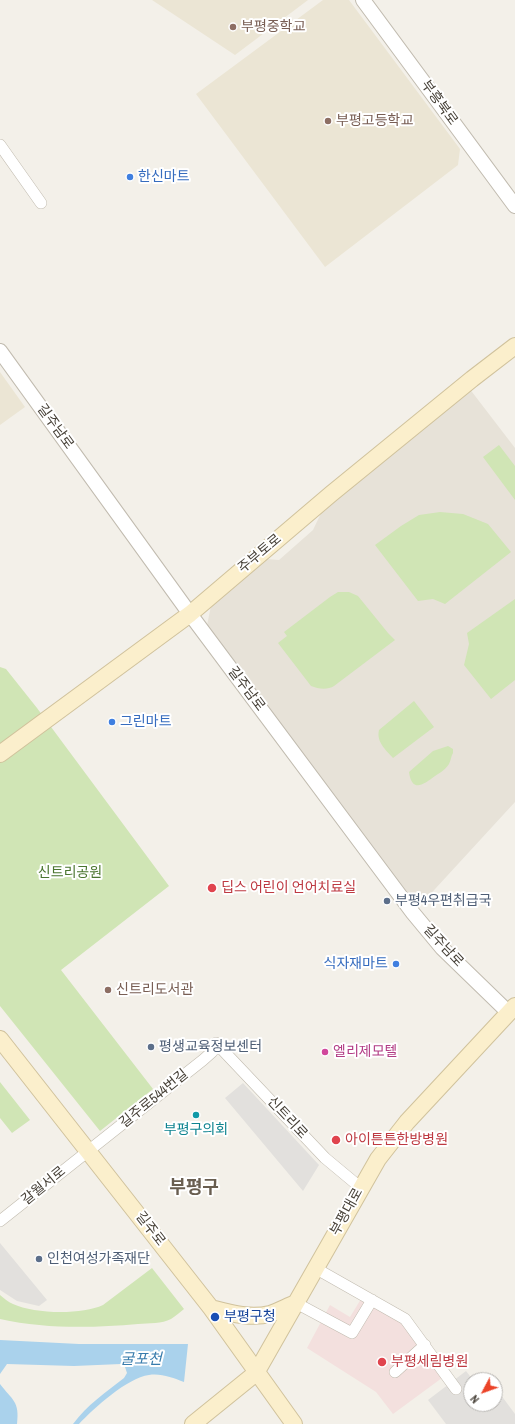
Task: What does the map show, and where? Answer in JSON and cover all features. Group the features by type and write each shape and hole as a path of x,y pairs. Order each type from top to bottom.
{"main road":[{"name":"주부토로","path":"0,754 190,614 331,494 472,379 515,346"},
{"name":"부평대로","path":"193,1424 256,1373 360,1188 378,1159 407,1122 512,1009"},
{"name":"길주로","path":"0,1039 211,1308 256,1373 294,1424"},
{"path":"211,1308 239,1315 258,1315 269,1314 296,1302"}],"street":[{"name":"부흥북로","path":"363,0 515,206"},
{"path":"0,145 42,202"},
{"name":"길주남로","path":"0,351 190,614 412,913 442,948 512,1009"},
{"name":"신트리로","path":"216,1043 325,1158 360,1188"},
{"name":"길주로544번길","path":"89,1151 203,1060 212,1052 216,1043"},
{"name":"갈월서로","path":"0,1221 89,1151"},
{"path":"315,1268 405,1319 456,1389"},
{"path":"296,1302 352,1333 372,1300"},
{"path":"395,1372 425,1346"}],"shaded area":[{"name":"부평중학교","path":"152,0 308,0 235,55"},
{"name":"부평고등학교","path":"323,0 349,0 460,149 458,165 325,267 196,94"},
{"path":"0,372 25,407 0,425"},
{"path":"469,388 515,448 515,802 413,913 205,635 211,606 266,559 279,560 313,530 323,509"},
{"path":"243,1083 319,1165 303,1191 225,1098"},
{"path":"0,1243 47,1300 39,1306 17,1301 0,1290"},
{"name":"부평세림병원","path":"361,1299 408,1324 446,1375 393,1414 376,1392 307,1348 330,1305 350,1317"},
{"path":"463,1373 463,1412 503,1412 503,1398 515,1414 515,1424 446,1424 428,1400"}],"green space":[{"path":"499,445 515,466 515,500 483,457"},
{"path":"440,512 463,514 488,524 511,552 445,604 433,599 418,601 375,545 419,515"},
{"path":"338,592 349,592 358,596 395,640 334,686 326,689 317,688 311,686 278,643 287,636 284,632"},
{"path":"515,599 515,680 491,699 464,665 469,644 467,633"},
{"name":"신트리공원","path":"0,667 6,669 37,708 169,886 61,970 153,1089 100,1131 0,1006"},
{"path":"414,701 434,727 393,758 380,742 378,734 379,730"},
{"path":"448,746 453,749 453,753 446,768 426,782 415,785 410,779 409,772 433,751"},
{"path":"0,1082 30,1120 12,1133 0,1118"},
{"path":"152,1268 184,1309 167,1321 155,1323 69,1327 34,1325 0,1319 0,1295 13,1304 33,1310 71,1312 83,1310 103,1305"}],"water":[{"name":"굴포천","path":"0,1340 79,1344 188,1344 184,1382 167,1376 149,1375 140,1377 111,1395 79,1424 73,1424 91,1405 124,1378 127,1373 125,1367 121,1364 74,1366 7,1364 0,1374"},
{"path":"0,1384 16,1405 18,1416 17,1424 0,1424"}],"place":[{"name":"부평중학교","path":"233,27"},
{"name":"부평고등학교","path":"328,121"},
{"name":"한신마트","path":"130,177"},
{"name":"그린마트","path":"112,722"},
{"name":"딥스 어린이 언어치료실","path":"212,888"},
{"name":"부평4우편취급국","path":"387,901"},
{"name":"식자재마트","path":"396,964"},
{"name":"신트리도서관","path":"108,990"},
{"name":"평생교육정보센터","path":"151,1047"},
{"name":"엘리제모텔","path":"325,1052"},
{"name":"부평구의회","path":"196,1115"},
{"name":"아이튼튼한방병원","path":"336,1140"},
{"name":"인천여성가족재단","path":"39,1259"},
{"name":"부평구청","path":"215,1317"},
{"name":"부평세림병원","path":"382,1362"}],"district":[{"name":"부평구","path":"194,1188"}]}
